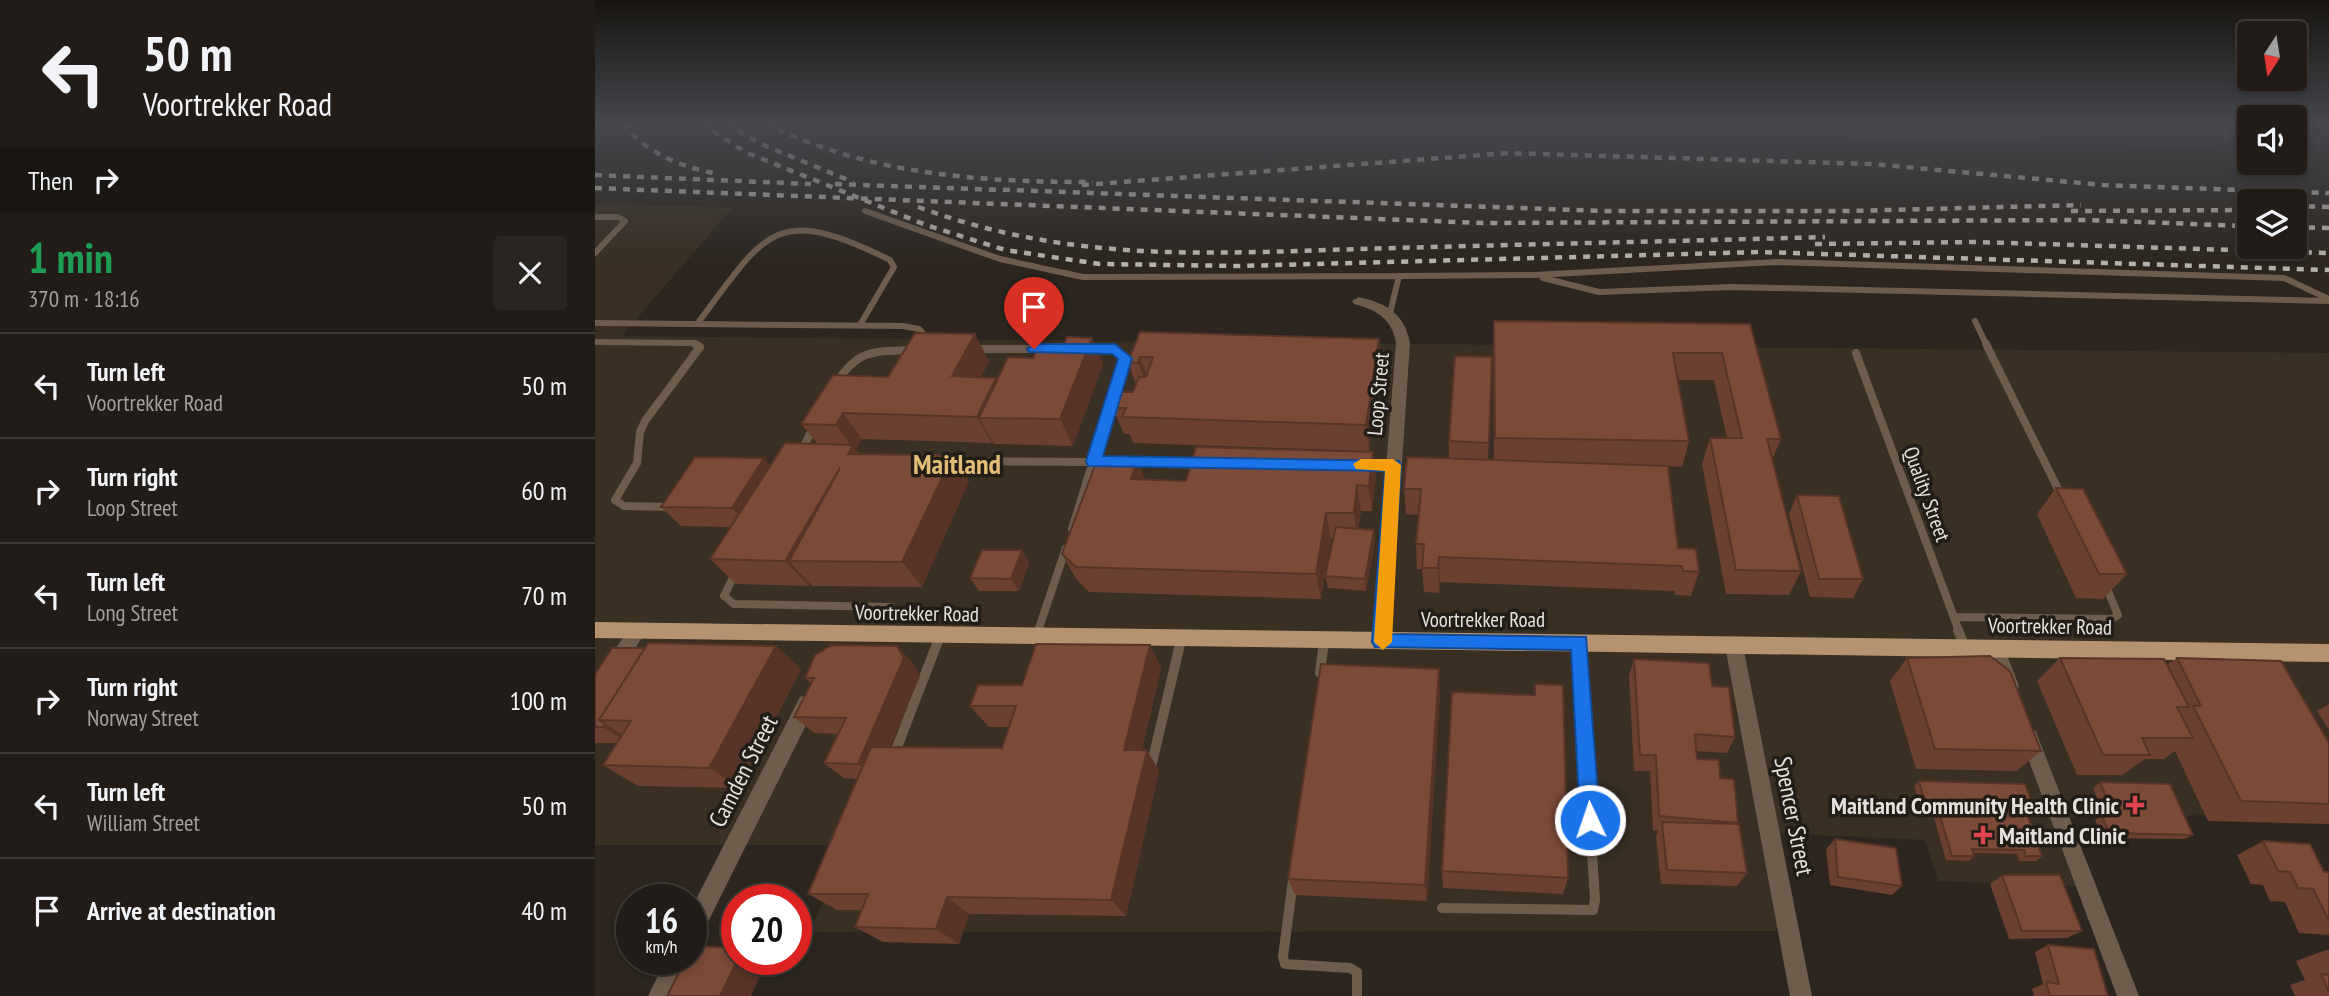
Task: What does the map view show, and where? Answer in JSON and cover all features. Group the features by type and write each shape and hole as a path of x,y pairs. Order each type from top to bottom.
{"main road":[{"name":"Voortrekker Road","path":"595,630 837,643 940,636 1996,648 2261,661 2329,653"}],"street":[{"path":"1359,301 1390,313"},
{"name":"Loop Street","path":"1381,642 1403,343 1399,323 1390,313"},
{"path":"595,695 637,631"},
{"name":"Spencer Street","path":"1734,646 1801,996"},
{"path":"1996,648 2128,996"},
{"name":"Camden Street","path":"707,900 814,688"},
{"path":"659,996 670,975"}],"lane":[{"path":"866,211 961,248 1034,270 1083,277 1534,275 1789,262 2284,278 2329,300"},
{"path":"595,217 618,217 625,220 595,253"},
{"path":"697,324 762,243 783,231 820,232 890,260 894,267 860,325"},
{"path":"1534,275 1598,292 1732,287 2329,300"},
{"path":"1390,313 1399,276"},
{"path":"1975,321 2068,509"},
{"path":"595,323 860,325 919,329 928,336 927,349 870,351 845,367 833,390"},
{"path":"595,342 692,343 700,347 645,421 640,432 637,463 615,500 624,506 680,507"},
{"path":"967,349 1061,349"},
{"path":"1036,638 1125,358 1115,349 1075,349"},
{"name":"Quality Street","path":"1856,353 1965,648"},
{"path":"810,460 797,460 821,413"},
{"path":"932,460 1107,462"},
{"path":"1121,462 1216,463"},
{"path":"1353,464 1393,465"},
{"path":"739,566 724,596 727,602 734,604 891,607"},
{"path":"1954,617 2112,619 2118,615 2117,609 2099,571"},
{"path":"900,765 893,763 893,756 940,636"},
{"path":"1152,763 1181,640"},
{"path":"1319,680 1324,641"},
{"path":"1442,908 1593,910 1595,900 1579,643"},
{"path":"1294,874 1283,957 1285,964 1350,968 1357,972 1357,996"}],"shaded area":[{"path":"595,203 732,208 622,336 2329,353 2329,813 2060,818 2085,887 1938,881 1925,840 1771,833 1790,931 812,932 847,845 595,845"}],"building":[{"path":"1494,321 1750,324 1781,439 1767,439 1801,571 1736,570 1710,438 1742,438 1722,353 1673,353 1689,441 1495,438"},
{"path":"1140,332 1379,339 1366,425 1122,417 1126,408 1113,408 1119,392 1133,392 1139,377 1146,377 1153,357 1140,357 1138,363 1128,362"},
{"path":"915,333 975,334 952,376 996,378 977,417 843,413 836,425 801,424 833,375 888,377"},
{"path":"1067,337 1092,338 1060,419 979,418 1008,357 1033,358 1039,344 1064,344"},
{"path":"1455,356 1492,357 1489,443 1449,441"},
{"path":"785,443 853,445 848,454 953,455 902,562 789,561 840,468 785,561 710,559"},
{"path":"1196,447 1373,452 1369,486 1357,485 1354,513 1326,513 1316,574 1076,567 1062,554 1097,460 1137,461 1131,479 1186,481"},
{"path":"695,457 764,458 732,508 661,507"},
{"path":"1407,457 1668,466 1678,548 1696,549 1699,572 1683,571 1682,566 1439,557 1438,568 1422,568 1424,544 1416,544 1421,489 1404,489"},
{"path":"2056,488 2083,489 2127,574 2099,574"},
{"path":"1797,495 1839,496 1863,579 1819,579"},
{"path":"1336,527 1374,530 1365,579 1325,576"},
{"path":"982,550 1022,550 1011,579 970,578"},
{"path":"648,643 776,646 709,768 603,765 631,721 599,720"},
{"path":"1036,644 1150,645 1124,750 1147,750 1111,900 947,897 936,929 855,927 868,894 812,894 812,885 871,747 1002,748 1016,706 970,706 978,685 1022,685"},
{"path":"832,645 897,646 904,658 858,764 824,763 846,718 794,717 814,678 805,678 815,655"},
{"path":"612,648 645,648 599,720 605,724 603,727 595,727 595,674"},
{"path":"1990,656 2010,671 2041,751 1935,749 1907,658"},
{"path":"2060,658 2164,659 2189,707 2177,707 2193,738 2142,738 2150,755 2103,755"},
{"path":"2177,658 2281,661 2329,743 2329,804 2241,801 2193,706 2201,706"},
{"path":"1634,659 1709,663 1712,686 1729,687 1735,737 1695,734 1697,759 1719,760 1720,778 1734,779 1738,823 1659,816 1656,755 1640,755"},
{"path":"1321,664 1439,669 1425,885 1288,879"},
{"path":"1535,684 1563,685 1568,878 1442,871 1452,692 1535,695"},
{"name":"Maitland Clinic","path":"1919,781 2025,784 2035,811 2026,811 2042,856 2026,856 2024,850 1972,849 1974,856 1952,856 1937,806 1926,806"},
{"name":"Maitland Community Health Clinic","path":"2100,782 2170,784 2193,835 2109,833 2102,816 2114,816"},
{"path":"1662,822 1739,824 1747,873 1667,870"},
{"path":"1835,839 1896,848 1902,886 1838,877"},
{"path":"2263,841 2310,844 2324,872 2329,872 2329,921 2313,889 2298,888 2290,872 2278,871"},
{"path":"2002,875 2060,875 2082,931 2022,931"},
{"path":"2048,945 2094,949 2108,996 2050,996 2046,982 2059,984"},
{"path":"707,947 721,947 721,975 730,975 720,996 667,996 678,975 707,975"},
{"path":"2321,974 2329,975 2329,992"}],"railway":[{"path":"700,169 717,174"},
{"path":"788,169 860,198"},
{"path":"823,169 853,182"},
{"path":"910,169 1009,180 1093,182"},
{"path":"1082,185 1289,169"},
{"path":"1933,169 2104,185 2329,193"},
{"path":"595,175 811,184"},
{"path":"835,184 1607,211 1849,211 2081,205"},
{"path":"595,188 860,198"},
{"path":"860,198 1483,223 2083,220 2237,226"},
{"path":"860,198 926,225 1005,250 1100,264 1240,266 1760,252 2329,270"},
{"path":"2307,206 2329,207"},
{"path":"918,207 979,226 1038,239 1154,252 1272,252 1825,237"},
{"path":"2071,211 2237,210"},
{"path":"2307,227 2329,228"},
{"path":"1815,244 1977,242 2329,253"}],"slow traffic":[{"path":"1361,464 1393,465 1383,642"}],"place":[{"name":"Maitland Community Health Clinic","path":"2135,805"},
{"name":"Maitland Clinic","path":"1983,835"}],"district":[{"name":"Maitland","path":"957,463"}],"route":[{"path":"1034,349 1115,349 1122,352 1125,358 1094,461 1393,465 1381,642 1579,643 1590,820"}]}
